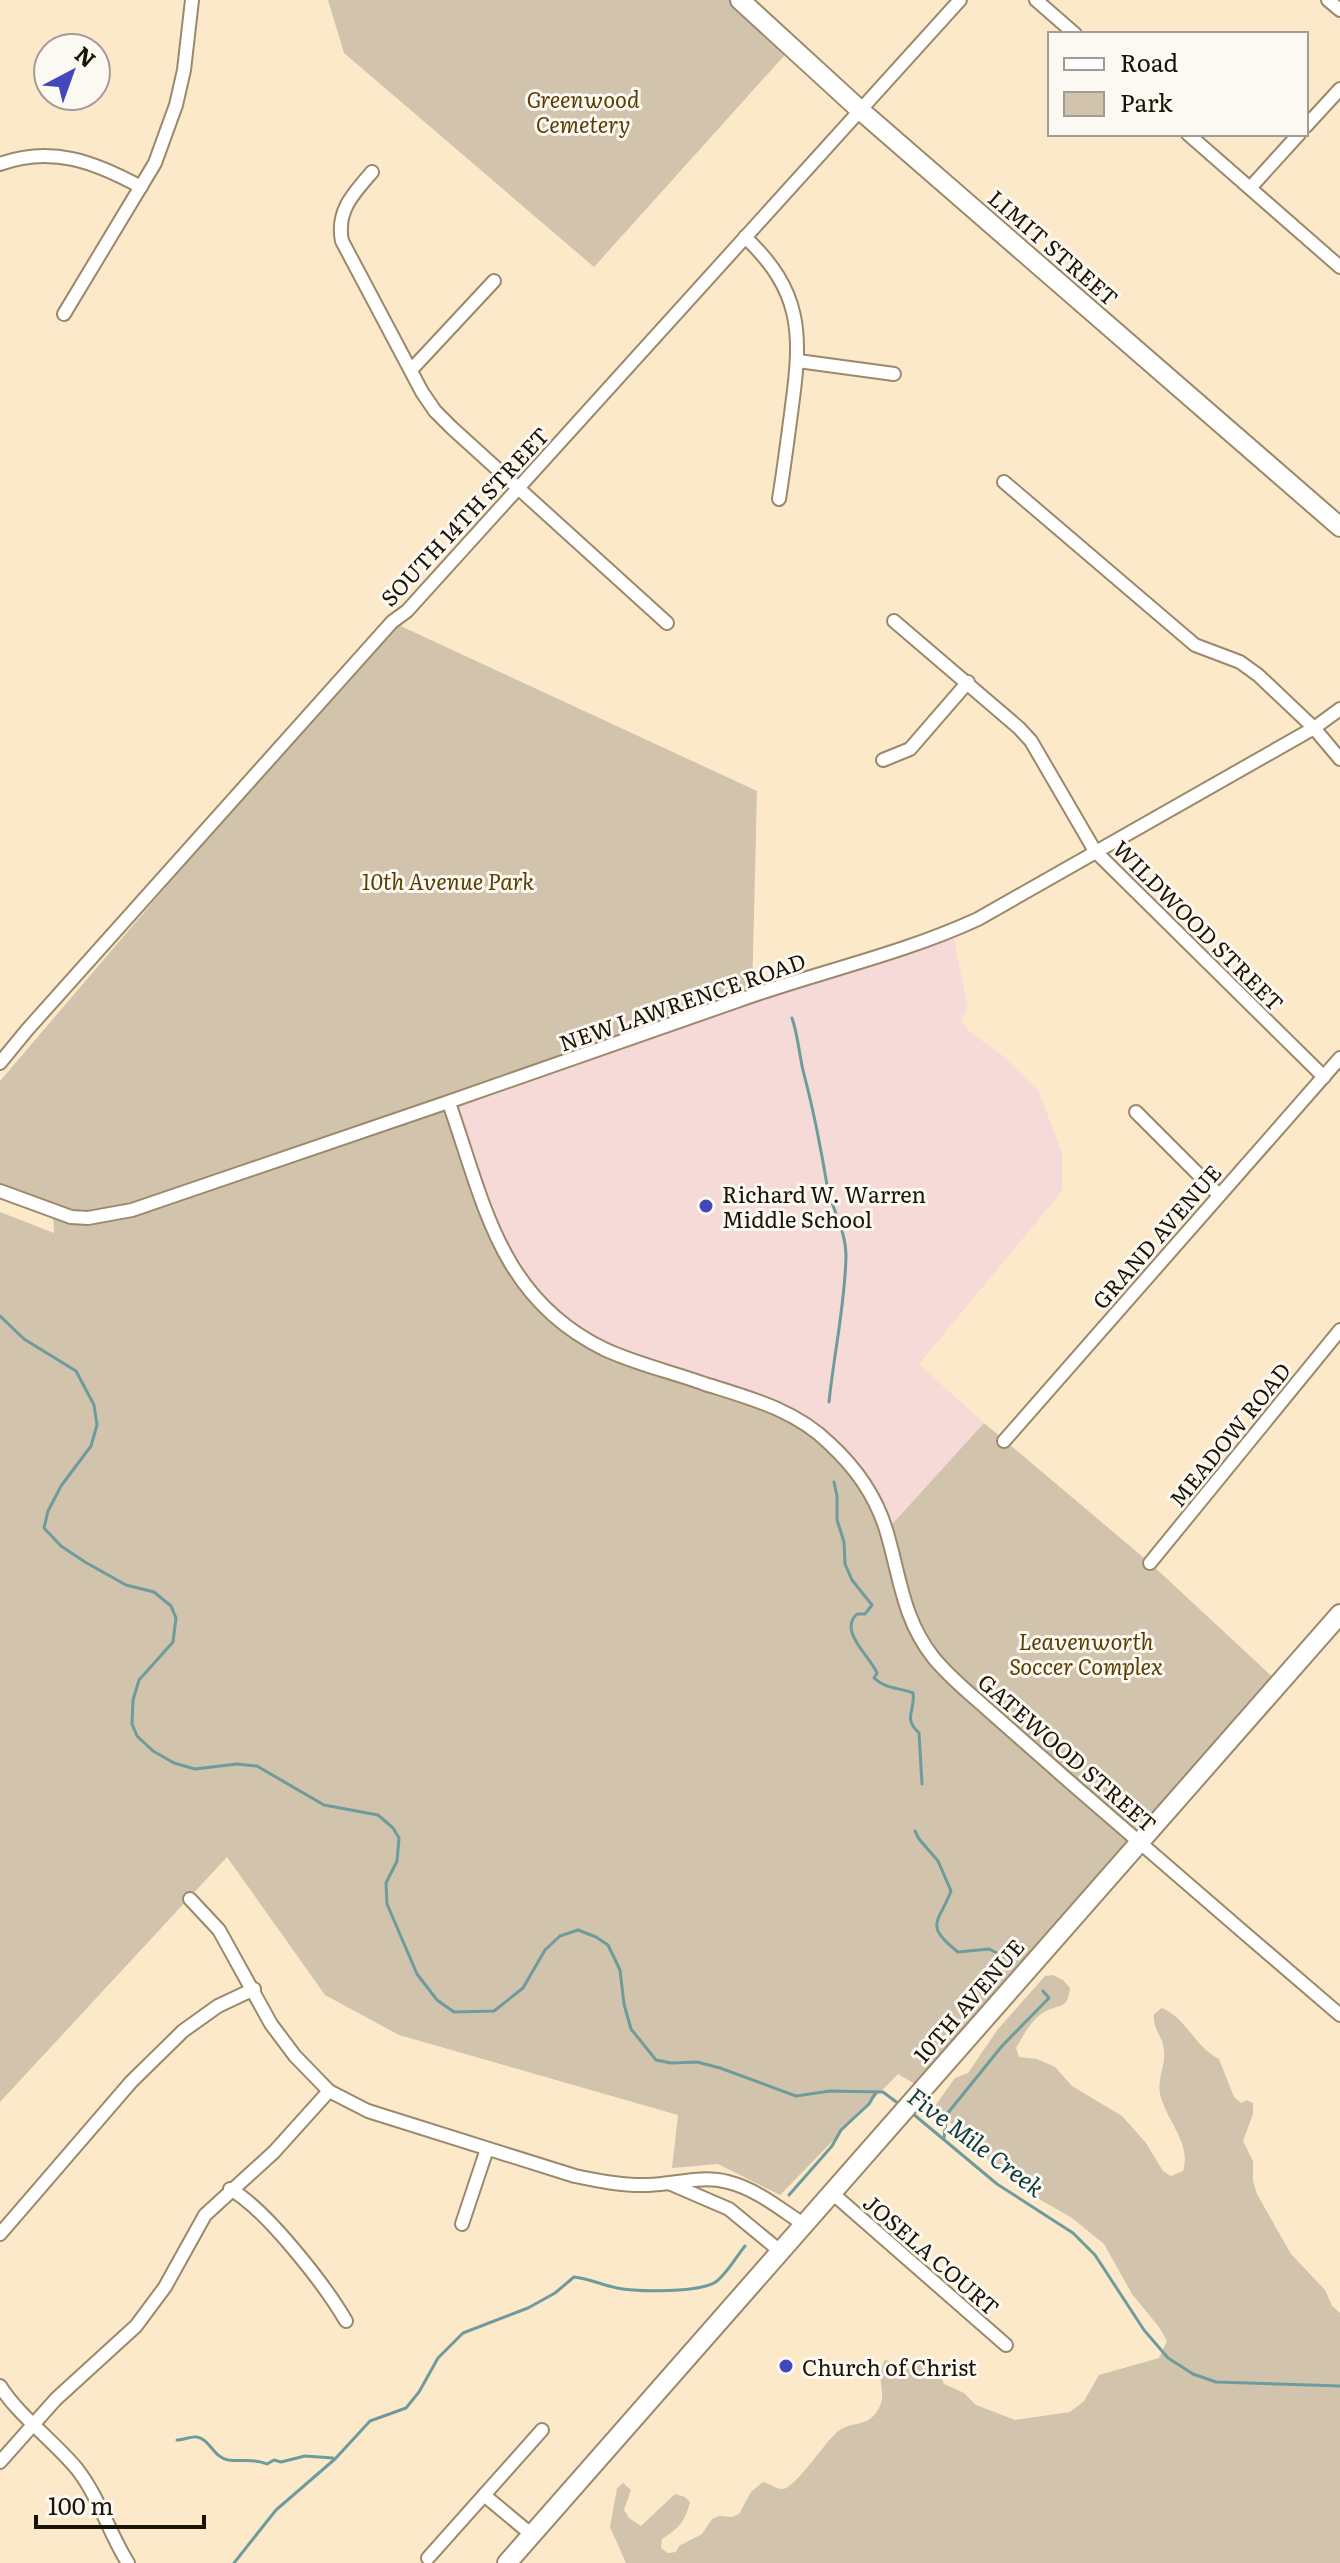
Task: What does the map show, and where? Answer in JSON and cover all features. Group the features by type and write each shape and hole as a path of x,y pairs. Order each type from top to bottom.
{"street":[{"path":"64,314 155,163 176,105 184,70 192,0"},
{"name":"LIMIT STREET","path":"740,0 860,110 1340,527"},
{"name":"SOUTH 14TH STREET","path":"0,1063 392,622 407,611 520,488 960,0"},
{"path":"1036,0 1073,32"},
{"path":"1328,0 1340,10"},
{"path":"1308,124 1340,89"},
{"path":"1190,136 1340,267"},
{"path":"1250,188 1297,136"},
{"path":"0,164 32,156 60,155 111,171 141,187"},
{"path":"372,172 344,206 340,229 342,241 435,411 667,623"},
{"path":"745,237 765,256 782,282 794,309 798,336 798,361 779,499"},
{"path":"411,370 494,281"},
{"path":"798,361 894,374"},
{"path":"1004,482 1195,645 1240,662 1258,675 1314,728 1340,759"},
{"name":"WILDWOOD STREET","path":"894,621 968,682 1031,741 1095,851 1324,1077"},
{"path":"883,760 910,749 968,682"},
{"name":"NEW LAWRENCE ROAD","path":"0,1191 71,1217 88,1218 132,1210 449,1103 752,995 933,940 978,919 1314,728 1340,709"},
{"name":"GRAND AVENUE","path":"1004,1441 1340,1058"},
{"name":"GATEWOOD STREET","path":"449,1103 493,1230 511,1267 531,1294 554,1317 605,1349 799,1418 827,1440 851,1465 873,1498 887,1531 905,1607 917,1634 934,1658 1019,1738 1340,2015"},
{"path":"1136,1112 1218,1194"},
{"name":"MEADOW ROAD","path":"1150,1563 1340,1330"},
{"name":"10TH AVENUE","path":"507,2563 1340,1614"},
{"path":"190,1899 219,1930 271,2024 295,2056 329,2091 368,2111 606,2182 647,2185 705,2178 729,2182 760,2195 803,2224"},
{"path":"0,2234 131,2082 183,2031 218,2006 254,1989"},
{"path":"0,2462 56,2399 136,2326 165,2287 205,2215 274,2152 329,2091"},
{"path":"462,2224 487,2149"},
{"path":"668,2183 729,2209 780,2251"},
{"path":"230,2189 287,2243 346,2321"},
{"name":"JOSELA COURT","path":"831,2192 1006,2345"},
{"path":"0,2386 79,2472 128,2563"},
{"path":"428,2558 542,2430"},
{"path":"484,2495 532,2535"}],"shaded area":[{"path":"952,931 968,1006 961,1021 1039,1092 1062,1153 1062,1191 919,1364 984,1423 887,1531 578,1334 511,1267 449,1103"}],"green space":[{"name":"Greenwood Cemetery","path":"328,0 740,0 792,47 594,267 344,53"},
{"path":"392,622 757,791 752,995 449,1103 511,1267 578,1334 799,1418 851,1465 887,1530 984,1423 1150,1563 1278,1682 922,2088 898,2074 780,2195 718,2164 672,2168 678,2115 399,2035 325,1995 227,1857 0,2102 0,1212 54,1233 53,1212 0,1183 0,1081"},
{"path":"1053,1975 1070,1988 1067,2000 1039,2015 1031,2024 1016,2048 1019,2057 1037,2059 1055,2067 1072,2086 1122,2116 1146,2143 1163,2171 1171,2176 1183,2171 1185,2161 1181,2142 1160,2094 1164,2050 1154,2014 1162,2008 1178,2019 1203,2048 1219,2059 1234,2097 1241,2103 1247,2100 1253,2103 1253,2114 1243,2141 1253,2161 1253,2181 1257,2194 1291,2254 1325,2290 1332,2306 1340,2313 1340,2563 626,2563 610,2527 617,2488 623,2483 631,2490 624,2510 641,2526 675,2494 690,2502 680,2524 662,2539 661,2548 668,2553 676,2552 679,2546 702,2534 712,2519 739,2514 751,2492 763,2482 786,2488 837,2432 875,2415 881,2402 881,2373 885,2360 897,2363 905,2370 929,2363 939,2371 944,2384 964,2393 976,2405 1015,2420 1070,2412 1084,2401 1099,2375 1159,2358 1167,2341 1132,2294 1104,2244 1072,2218 1025,2191 972,2146 935,2106 955,2078 968,2073 998,2029 1045,1976"}],"waterway":[{"path":"792,1018 827,1185 846,1256 829,1402"},
{"name":"Five Mile Creek","path":"0,1316 24,1339 76,1371 94,1405 97,1425 91,1446 61,1486 48,1511 44,1528 61,1546 85,1562 126,1585 154,1592 171,1606 176,1618 173,1642 139,1680 133,1700 132,1724 137,1736 153,1751 174,1763 195,1769 237,1764 257,1766 324,1805 378,1815 393,1828 399,1838 397,1861 386,1883 387,1904 417,1974 437,2000 454,2012 494,2011 523,1988 545,1950 560,1936 578,1930 608,1945 620,1970 631,2029 656,2060 697,2062 796,2096 830,2091 883,2092 899,2104"},
{"path":"834,1482 845,1564 852,1580 872,1605 865,1614 857,1614 852,1621 853,1636 877,1673 874,1678 888,1686 913,1693 910,1718 919,1733 922,1784"},
{"path":"915,1831 938,1861 951,1891 937,1923 940,1935 958,1952 989,1949 1005,1957"},
{"path":"944,2138 947,2114 1002,2046 1049,1998 1043,1991"},
{"path":"789,2195 876,2092"},
{"name":"Five Mile Creek","path":"912,2113 997,2184 1073,2233 1095,2255 1144,2330 1168,2358 1193,2374 1216,2382 1340,2386"},
{"path":"234,2563 276,2510 335,2459 370,2421 406,2408 438,2358 463,2333 528,2308 555,2293 574,2277 639,2290 684,2290 709,2285 725,2273 745,2246"},
{"path":"177,2440 201,2438 219,2456 228,2460 267,2464 274,2460 281,2462 305,2456 333,2458"}],"place":[{"name":"Richard W. Warren Middle School","path":"706,1206"},
{"name":"Church of Christ","path":"786,2366"}],"park label":[{"name":"10th Avenue Park","path":"448,880"},
{"name":"Leavenworth Soccer Complex","path":"1086,1652"}]}
